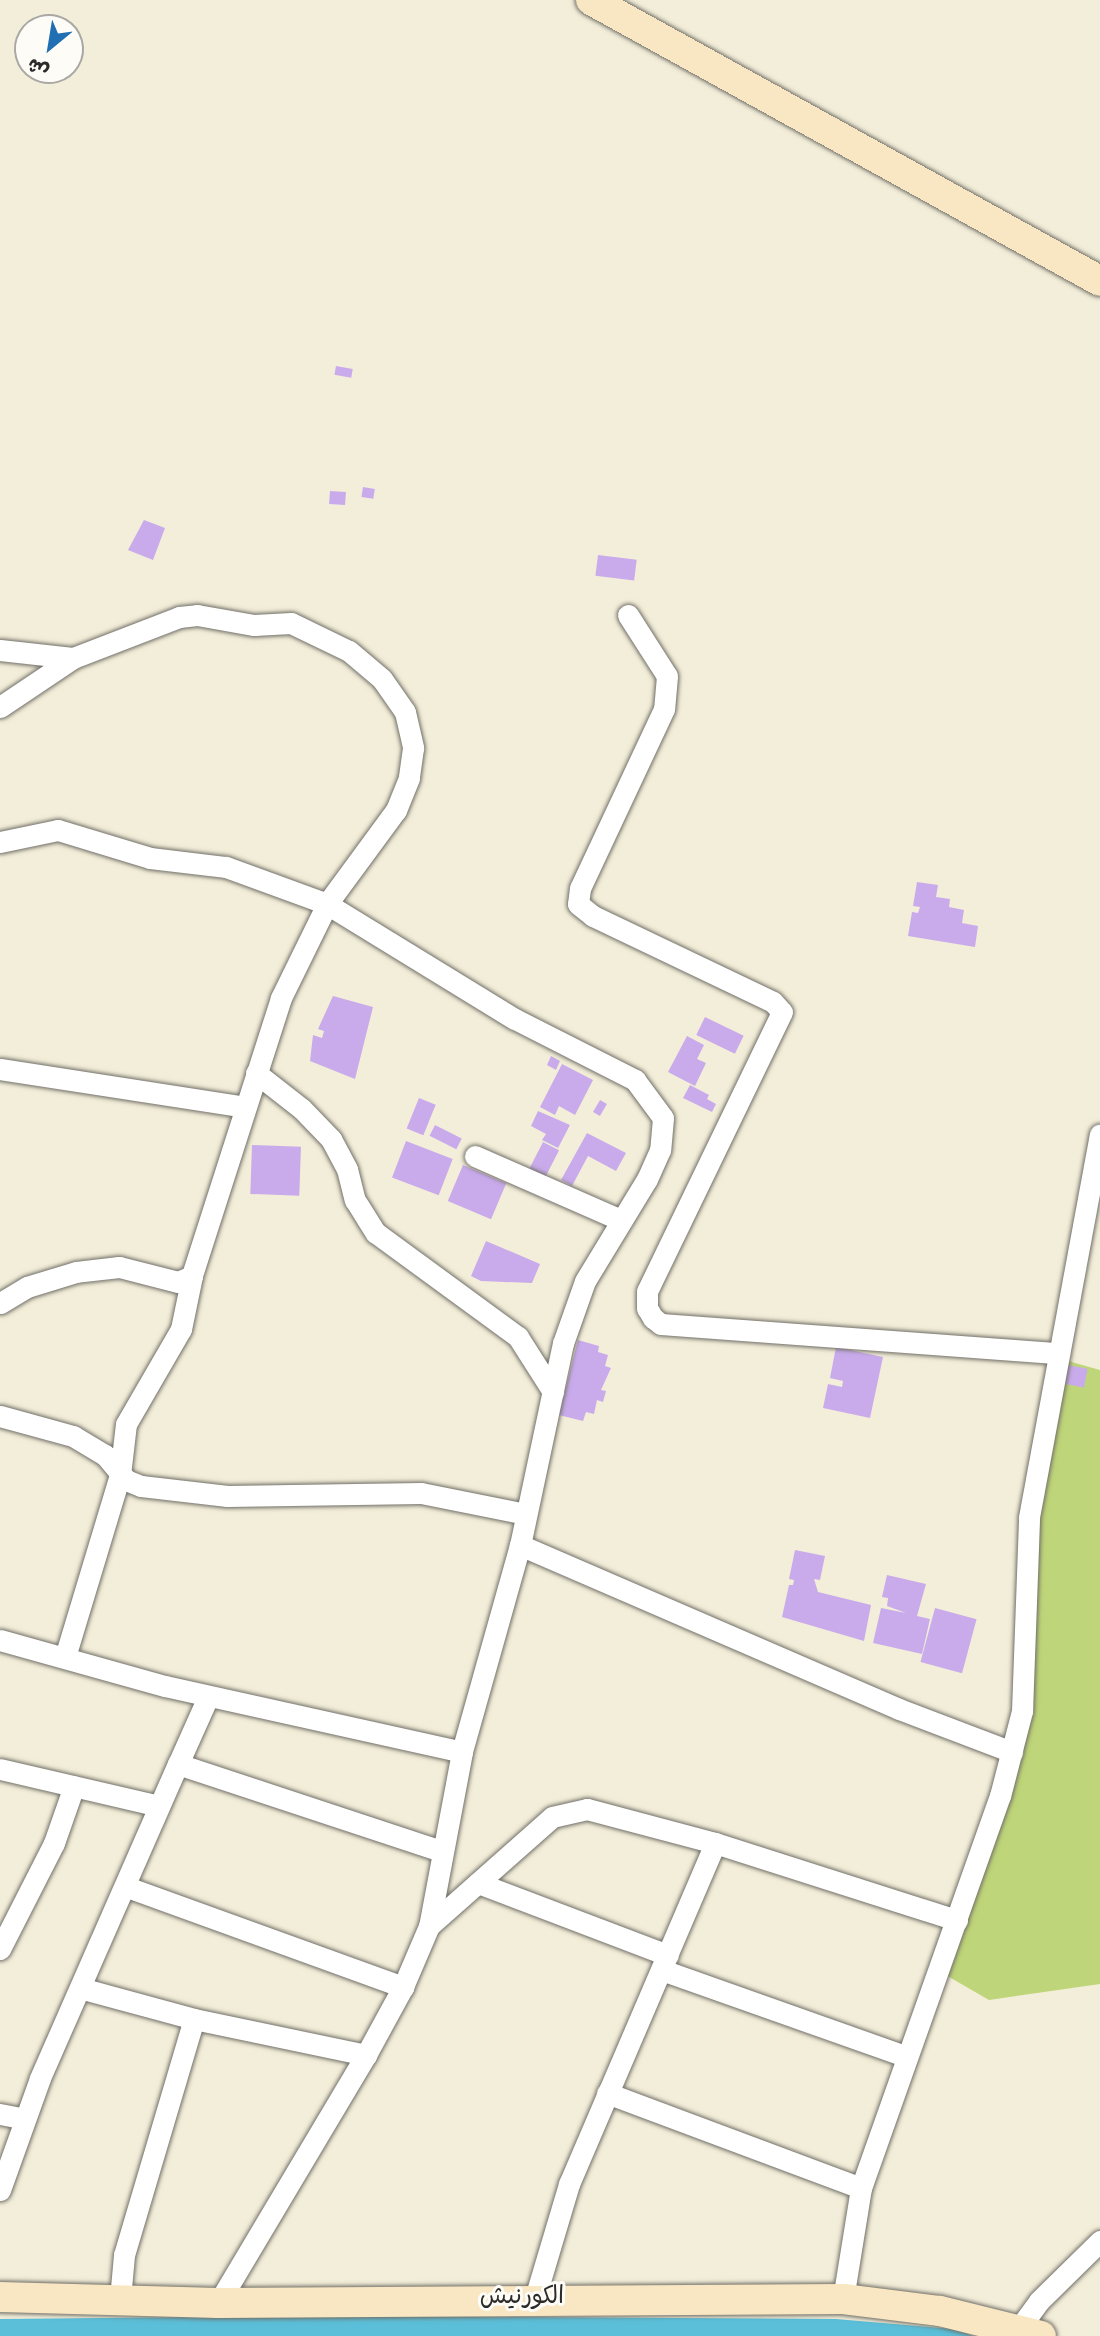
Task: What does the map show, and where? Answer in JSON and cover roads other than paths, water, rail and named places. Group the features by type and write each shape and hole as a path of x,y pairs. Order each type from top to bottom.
{"main road":[{"path":"591,0 1100,281"},
{"name":"الكورنيش","path":"0,2297 218,2303 535,2298 843,2299 940,2311 1024,2334"}],"street":[{"path":"0,706 73,658 163,622 197,615 254,625 291,623 349,651 369,667 405,712 411,728 412,764 387,825 327,904 281,998 192,1276 181,1329 126,1424 120,1475 65,1657"},
{"path":"628,615 667,676 664,709 580,888 578,904 593,916 773,1002 782,1012 648,1291 647,1308 661,1324 1058,1353"},
{"path":"0,650 73,658"},
{"path":"0,842 58,830 150,858 226,867 327,904 515,1019 635,1080 653,1098 665,1132 647,1179 621,1220 572,1312 520,1545 462,1752 441,1851 429,1926 403,1987 366,2055 218,2303"},
{"path":"0,1069 245,1107"},
{"path":"256,1073 331,1139 347,1169 355,1200 376,1233 518,1337 553,1392"},
{"path":"843,2299 861,2188 905,2056 957,1920 1012,1752 1026,1687 1029,1517 1100,1135"},
{"path":"475,1156 621,1220"},
{"path":"0,1303 27,1287 76,1272 119,1267 178,1282 192,1276"},
{"path":"0,1416 73,1436 104,1455 120,1475 141,1486 227,1496 421,1493 526,1514"},
{"path":"520,1545 899,1709 1012,1752"},
{"path":"0,1640 208,1697 462,1752"},
{"path":"0,2190 25,2119 80,1988 127,1887 159,1806 208,1697"},
{"path":"178,1764 441,1851"},
{"path":"0,1769 159,1806"},
{"path":"0,1949 54,1843 74,1786"},
{"path":"429,1926 539,1827 568,1811 587,1809 715,1843 957,1920"},
{"path":"535,2298 553,2228 607,2092 715,1843"},
{"path":"478,1883 665,1962 905,2056"},
{"path":"127,1887 403,1987"},
{"path":"80,1988 194,2019 366,2055"},
{"path":"120,2299 124,2255 194,2019"},
{"path":"607,2092 861,2188"},
{"path":"0,2114 25,2119"},
{"path":"1024,2334 1039,2301 1100,2241"}],"water":[{"path":"314,2316 836,2319 953,2329 973,2336 0,2336 0,2319"}]}
